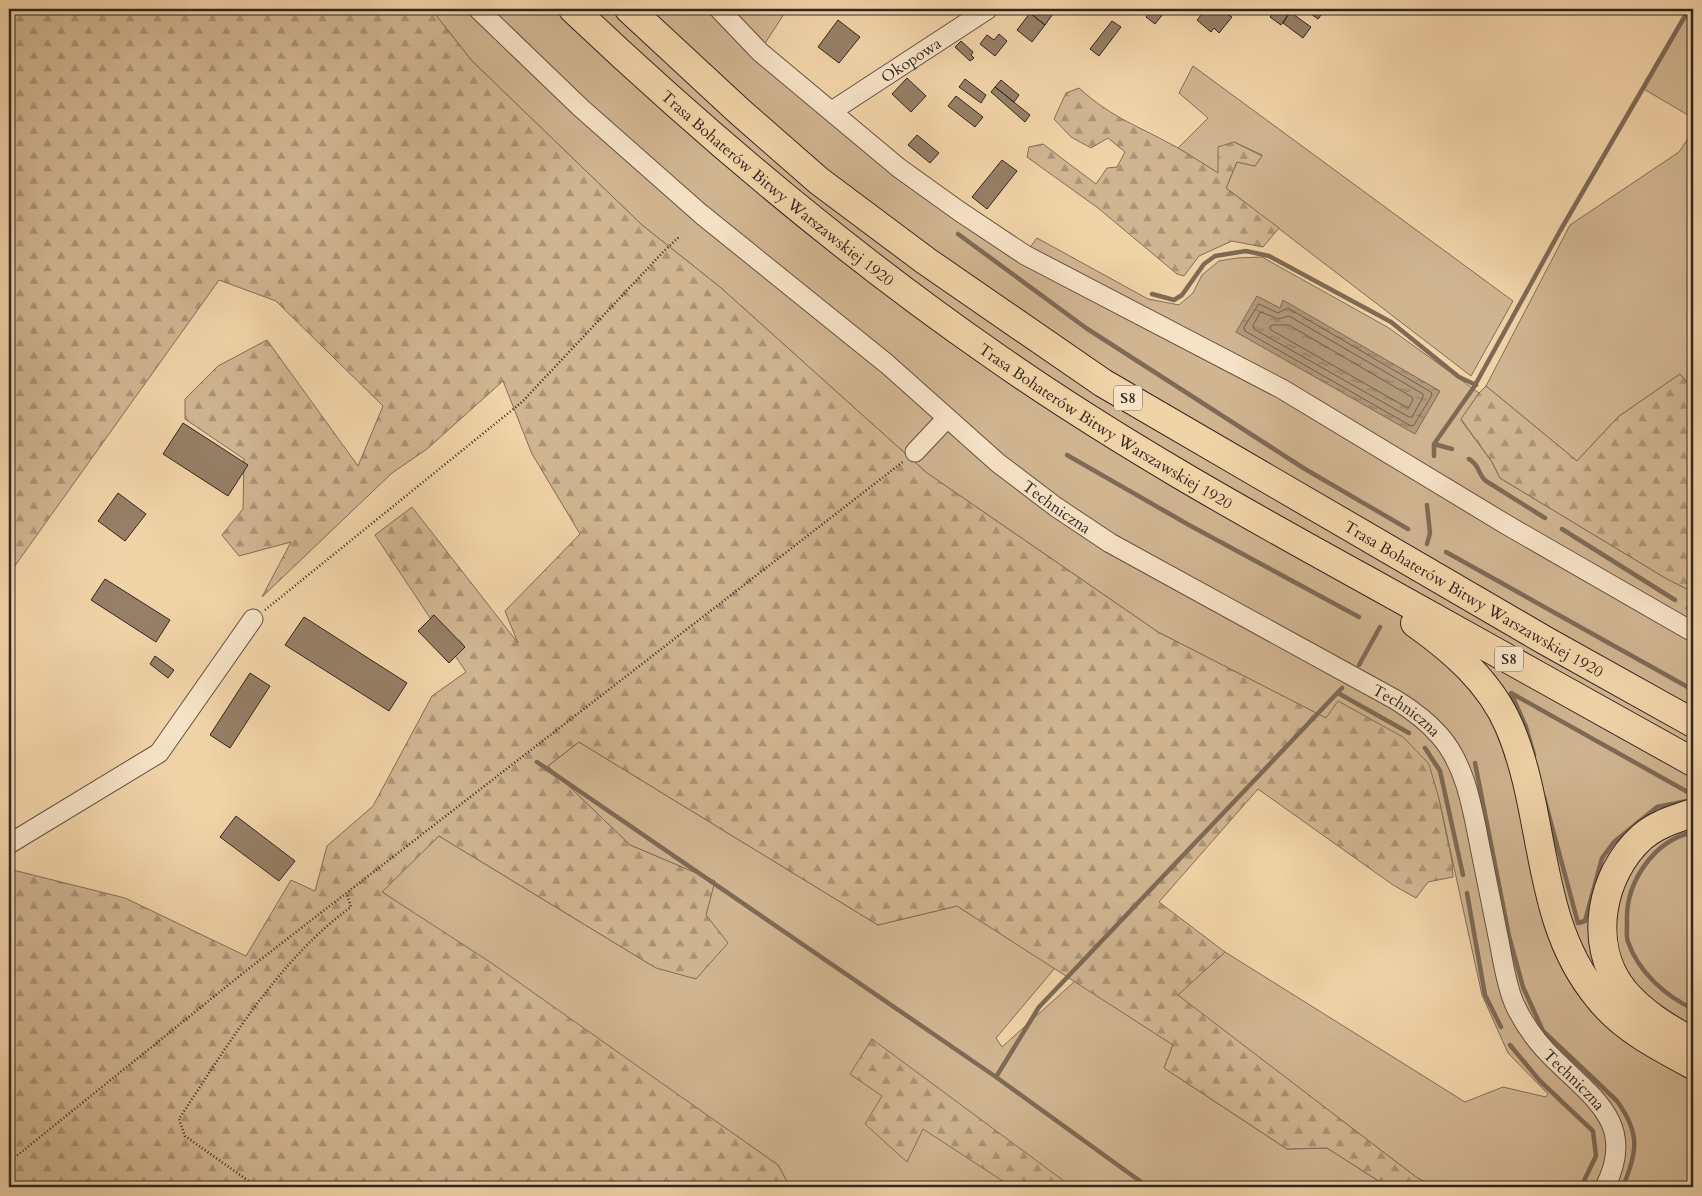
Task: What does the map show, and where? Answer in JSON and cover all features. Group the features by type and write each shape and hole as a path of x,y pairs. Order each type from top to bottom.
{"highway":[{"name":"Trasa Bohaterów Bitwy Warszawskiej 1920","path":"573,9 716,140 792,204 905,292 994,356 1089,419 1204,490 1693,762"},
{"name":"Trasa Bohaterów Bitwy Warszawskiej 1920","path":"629,9 739,111 819,181 926,261 1102,383 1546,641 1693,723"},
{"path":"1325,558 1433,636 1471,668 1497,703 1508,725 1522,762 1553,912 1572,959 1598,998 1622,1021 1655,1045 1693,1065"},
{"path":"1693,813 1665,822 1642,837 1625,856 1614,872 1608,889 1602,922 1604,946 1623,989 1650,1016 1693,1042"}],"street":[{"name":"Techniczna","path":"478,9 580,108 661,180 887,364 998,463 1056,507 1110,543 1396,700 1412,711 1441,737 1453,756 1469,796 1502,960 1514,1002 1532,1035 1554,1060 1589,1090 1611,1120 1616,1138 1617,1154 1606,1187"},
{"path":"719,9 760,52 906,173 958,211 1025,255 1273,385 1507,525 1693,632"},
{"name":"Okopowa","path":"832,111 988,9"},
{"path":"915,452 947,418"},
{"path":"9,844 159,753 253,620"}],"path":[{"path":"253,620 522,402 679,237"},
{"path":"9,1162 240,976 915,452"},
{"path":"257,1187 185,1136 179,1119 249,1012 325,926 351,907 346,894"}],"green space":[{"path":"9,9 431,9 472,61 642,225 720,287 927,473 1158,632 1326,718 1338,701 1403,737 1429,764 1439,799 1452,861 1453,877 1428,882 1416,898 1393,885 1258,789 1159,902 1225,952 1178,995 1416,1177 1434,1187 1388,1187 1327,1148 1287,1149 1164,1068 1173,1045 957,906 878,925 579,742 548,766 630,845 715,881 706,915 728,943 696,979 656,968 439,836 382,892 490,962 778,1165 790,1187 9,1187 9,869 125,898 246,956 291,880 315,891 327,846 373,806 432,696 466,672 375,535 412,507 518,643 505,611 580,534 532,454 503,381 427,449 392,473 262,597 291,542 239,556 222,535 243,509 244,459 185,419 185,399 218,366 267,340 358,466 383,406 276,301 219,280 9,574"},
{"path":"431,9 784,9 786,11 760,51 1025,254 1037,238 1148,299 1179,305 1193,293 1202,275 1219,261 1262,257 1389,328 1479,393 1461,420 1492,462 1500,478 1667,579 1693,592 1693,1187 1434,1187 1416,1177 1177,995 1225,952 1465,1102 1503,1087 1546,1097 1548,1094 1508,1053 1482,995 1439,799 1326,718 1158,632 927,473 720,287 642,225 472,61"},
{"path":"1688,9 1693,9 1693,118 1642,88"},
{"path":"1193,66 1513,301 1471,376 1226,188 1237,162 1255,166 1262,155 1234,142 1218,173 1178,148 1208,118 1179,93"},
{"path":"1079,88 1104,108 1178,148 1218,173 1218,147 1234,142 1262,156 1255,166 1237,162 1226,188 1279,228 1263,247 1232,241 1199,256 1184,276 1177,274 1098,208 1027,157 1029,147 1043,144 1096,184 1107,168 1117,167 1125,152 1108,138 1091,148 1071,137 1054,119 1066,93"},
{"path":"1693,131 1693,389 1680,374 1618,417 1577,461 1486,386 1570,225 1679,152"},
{"path":"1680,374 1693,389 1693,592 1667,579 1500,478 1492,462 1461,419 1486,386 1577,461 1618,417"},
{"path":"579,742 878,925 957,906 1055,968 996,1038 1002,1047 1075,981 1173,1045 1164,1068 1287,1149 1327,1148 1388,1187 790,1187 778,1165 381,891 439,836 656,968 706,915 714,881 630,845 548,766"},
{"path":"872,1039 1072,1187 1012,1187 923,1129 907,1162 865,1124 882,1096 850,1074"}],"water":[{"path":"1257,296 1280,308 1283,300 1440,391 1415,434 1236,332"}],"building":[{"path":"1033,9 1052,9 1055,11 1045,25 1030,13"},
{"path":"1152,9 1167,9 1155,24 1146,17"},
{"path":"1206,9 1218,9 1232,17 1219,33 1214,28 1211,32 1197,20"},
{"path":"1276,9 1286,9 1290,12 1281,25 1270,17"},
{"path":"1304,9 1321,9 1324,11 1318,19"},
{"path":"1290,12 1311,27 1303,38 1283,23"},
{"path":"1030,13 1045,25 1032,42 1017,30"},
{"path":"838,20 860,37 839,63 818,47"},
{"path":"1112,21 1121,27 1099,56 1090,49"},
{"path":"999,34 1007,41 995,56 980,44 987,35 994,40"},
{"path":"961,41 973,52 971,55 974,58 970,61 955,47"},
{"path":"907,78 926,96 911,112 892,94"},
{"path":"965,79 986,95 981,103 959,87"},
{"path":"1001,80 1019,95 1014,102 995,87"},
{"path":"995,87 1030,115 1025,122 991,92"},
{"path":"956,96 983,117 975,127 948,106"},
{"path":"917,135 939,153 930,163 908,145"},
{"path":"1002,160 1017,171 987,209 972,197"},
{"path":"183,423 248,465 228,496 163,454"},
{"path":"118,493 146,514 125,541 98,521"},
{"path":"105,579 170,620 156,642 91,600"},
{"path":"434,615 465,647 449,663 418,631"},
{"path":"304,617 407,683 389,711 285,645"},
{"path":"155,656 174,670 168,678 150,664"},
{"path":"250,673 270,686 230,748 210,735"},
{"path":"236,816 295,861 279,881 220,837"}],"waterway":[{"path":"1434,456 1434,444 1474,387 1560,231 1689,9"},
{"path":"958,234 1086,328 1305,469 1408,529"},
{"path":"1152,294 1174,300 1182,295 1204,264 1215,256 1246,251 1269,256 1391,322 1459,377 1476,385"},
{"path":"1434,444 1452,449"},
{"path":"1067,455 1189,525 1359,617"},
{"path":"1469,459 1475,464 1486,481 1545,518"},
{"path":"1427,505 1430,533 1427,544"},
{"path":"1562,529 1675,600"},
{"path":"1446,552 1693,690"},
{"path":"1688,608 1693,611"},
{"path":"1359,665 1380,627"},
{"path":"996,1077 1039,1007 1342,688"},
{"path":"1338,693 1409,733"},
{"path":"1534,755 1526,727 1511,693 1693,795"},
{"path":"1425,748 1440,771 1463,875"},
{"path":"537,762 996,1077 1144,1184 1144,1187"},
{"path":"1475,763 1509,936 1523,987 1543,1031 1617,1101 1625,1113 1633,1133 1634,1153 1623,1187"},
{"path":"1544,797 1578,923 1585,921 1602,858 1614,842 1657,807 1687,801"},
{"path":"1693,832 1666,844 1644,866 1636,879 1631,893 1627,933 1627,940 1633,953 1646,973 1663,990 1693,1009"},
{"path":"1467,893 1485,995 1501,1027"},
{"path":"1510,1045 1540,1081 1593,1131 1596,1156 1581,1187"}]}
